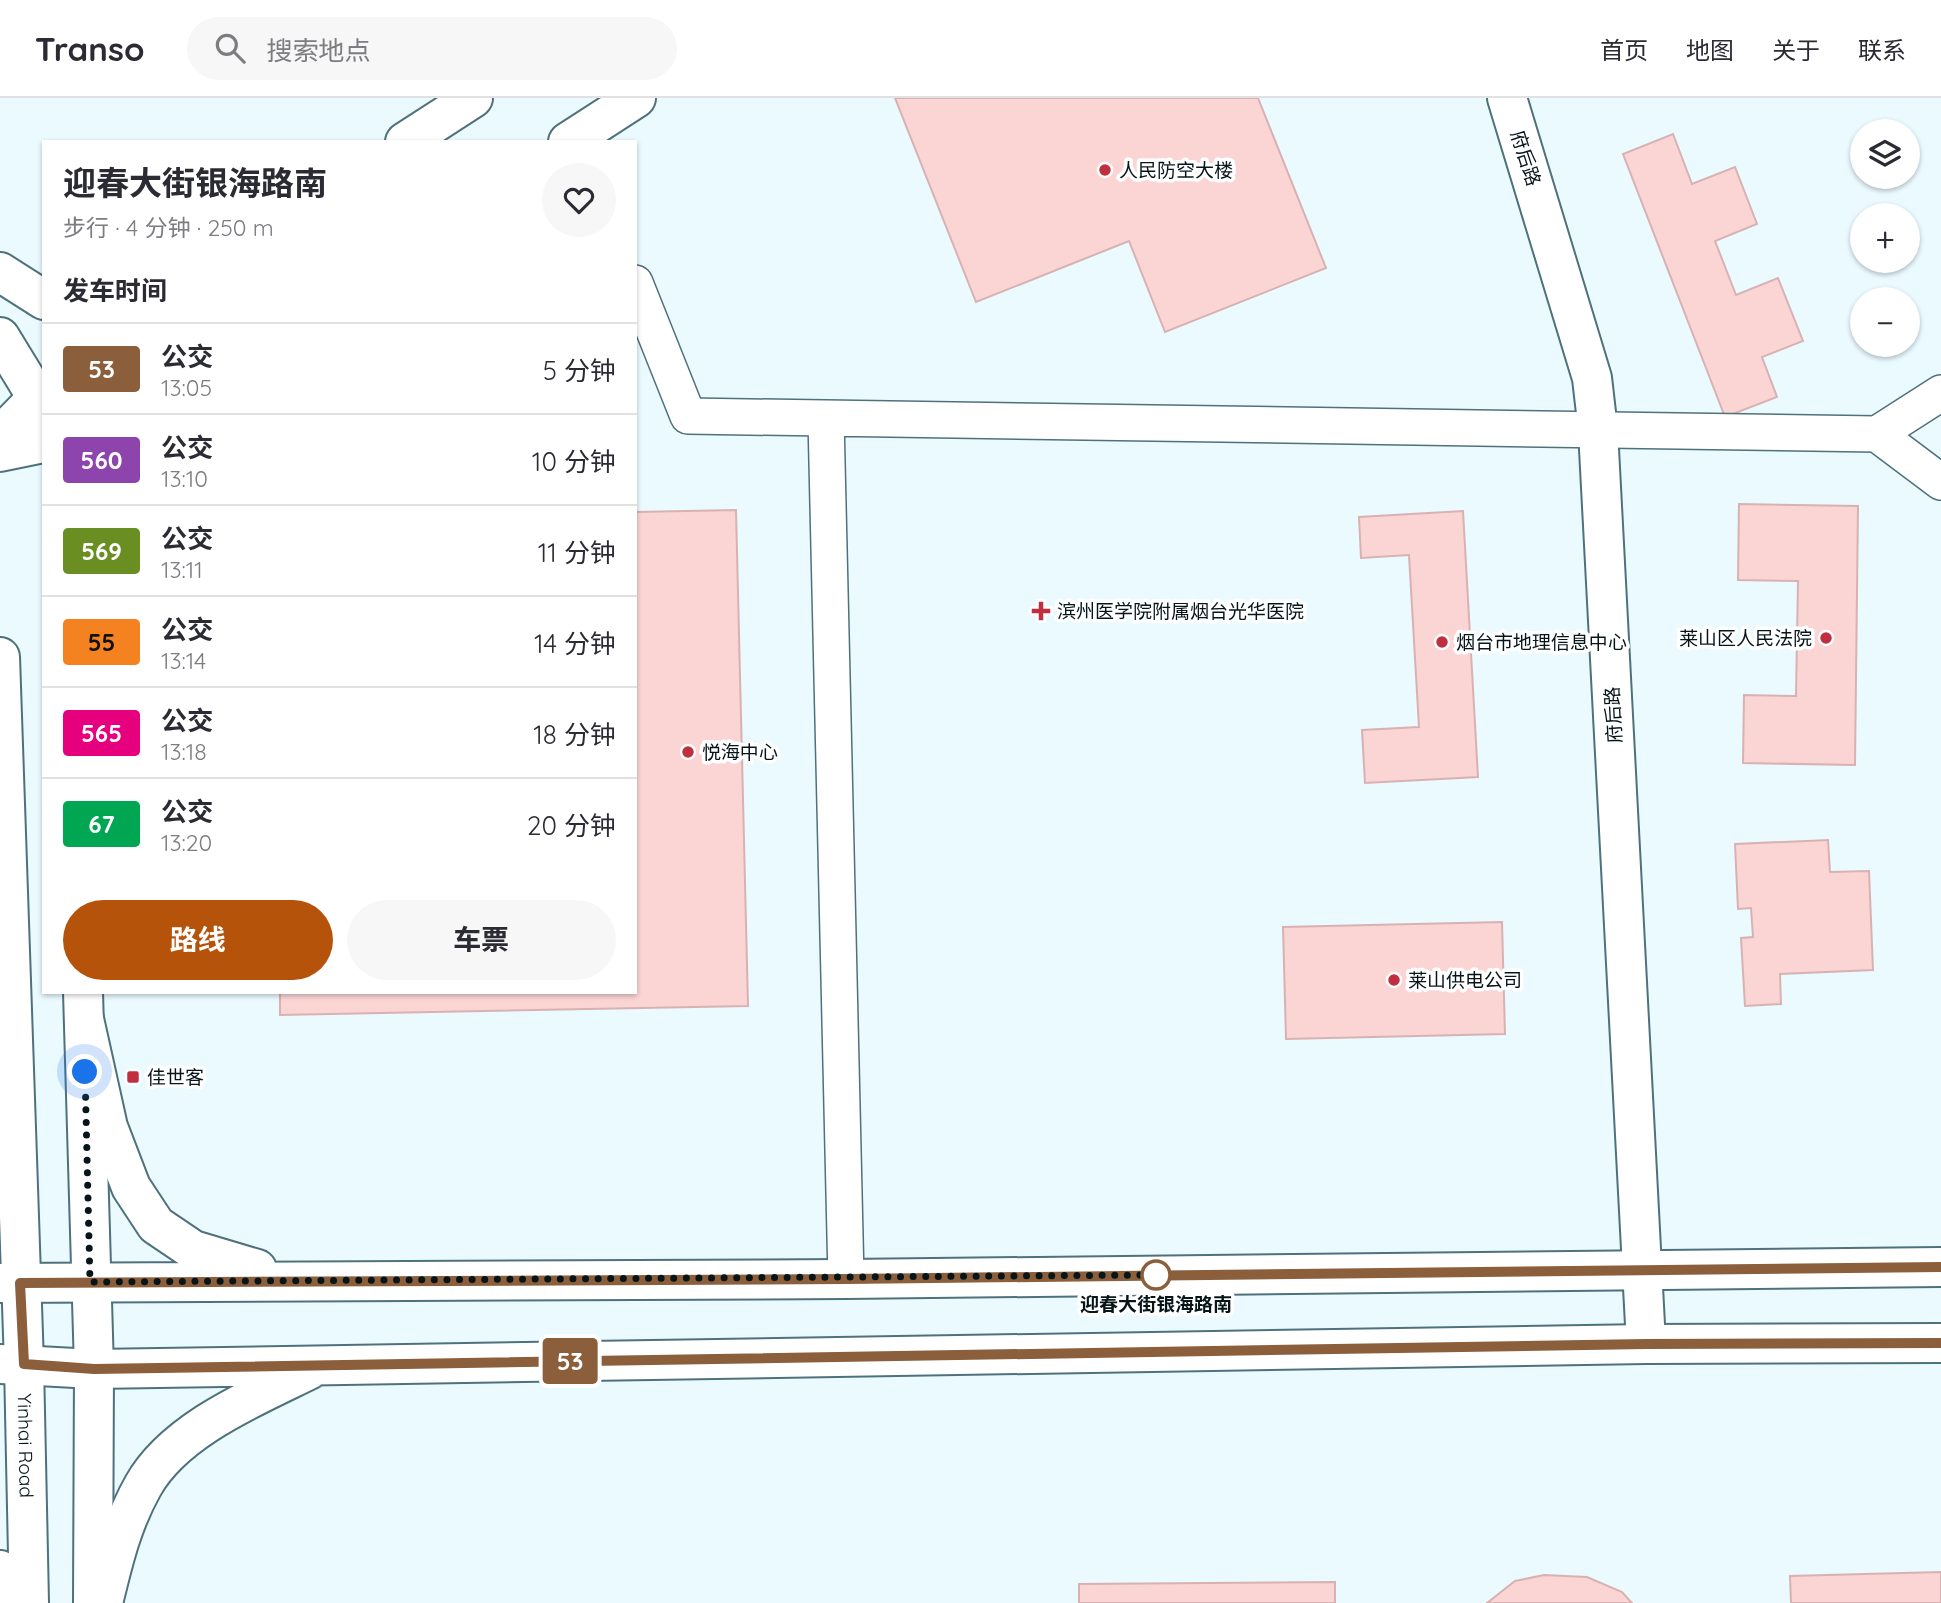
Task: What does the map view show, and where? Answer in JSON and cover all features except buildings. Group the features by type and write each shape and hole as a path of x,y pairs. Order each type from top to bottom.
{"main road":[{"path":"408,140 473,98"},
{"path":"575,140 636,98"},
{"name":"府后路","path":"1507,98 1592,378 1598,430 1646,1344"},
{"path":"0,272 42,299"},
{"path":"0,337 42,399 0,436"},
{"path":"0,452 42,443"},
{"name":"Yinhai Road","path":"0,657 12,1364 29,1603"},
{"path":"83,1006 108,1127 131,1187 156,1225 193,1250 299,1282"},
{"path":"83,1006 94,1369 93,1603"},
{"path":"10,1283 846,1279 1941,1268"},
{"path":"12,1364 94,1369 1646,1344 1941,1343"},
{"path":"103,1603 118,1538 144,1483 177,1446 235,1406 318,1365"},
{"path":"0,1570 10,1603"}],"street":[{"path":"637,288 688,416 1877,434 1941,393"},
{"path":"826,419 846,1279"},
{"path":"1877,434 1941,482"}],"bus line":[{"name":"53","path":"1941,1267 846,1279 20,1283 24,1364 94,1369 1646,1344 1941,1343"}],"place":[{"name":"人民防空大楼","path":"1105,170"},
{"name":"滨州医学院附属烟台光华医院","path":"1041,611"},
{"name":"莱山区人民法院","path":"1826,638"},
{"name":"烟台市地理信息中心","path":"1442,642"},
{"name":"悦海中心","path":"688,752"},
{"name":"莱山供电公司","path":"1394,980"},
{"name":"佳世客","path":"133,1077"},
{"name":"迎春大街银海路南","path":"1156,1275"}],"route":[{"path":"85,1072 90,1282 1156,1275"}]}
